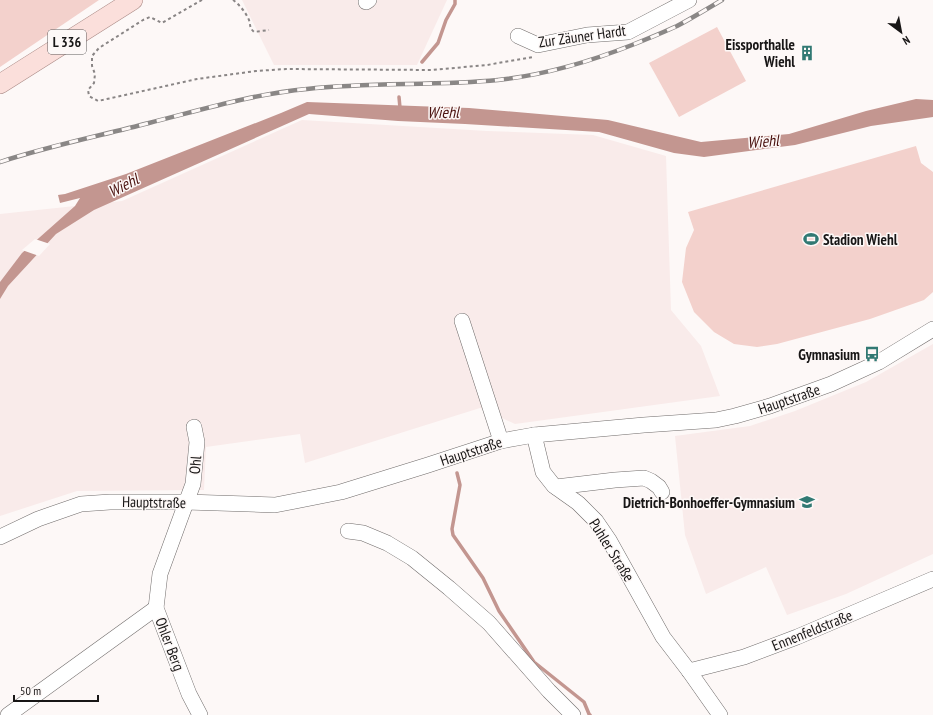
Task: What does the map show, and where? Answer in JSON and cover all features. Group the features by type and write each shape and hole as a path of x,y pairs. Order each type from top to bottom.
{"main road":[{"name":"L 336","path":"0,84 133,0"},
{"name":"L 336","path":"77,36 149,0"}],"street":[{"name":"Zur Zäuner Hardt","path":"518,36 538,45 587,35 628,32 689,0"},
{"path":"462,321 501,441"},
{"name":"Hauptstraße","path":"0,537 38,519 81,504 110,502 186,502 275,505 341,492 501,441 534,435 716,420 736,416 770,406 831,384 879,362 933,329"},
{"name":"Ohl","path":"186,502 193,484 196,442 194,427"},
{"name":"Puhler Straße","path":"534,435 543,472 556,487 578,503 596,521 609,540 663,637 720,715"},
{"path":"556,487 644,478 651,480 662,492"},
{"name":"Ohler Berg","path":"186,502 160,574 156,608 189,694 200,715"},
{"path":"348,531 363,534 387,543 412,558 449,588 489,623 549,691 573,715"},
{"name":"Ennenfeldstraße","path":"689,671 744,657 797,637 933,579"},
{"path":"8,715 156,608"}],"path":[{"path":"202,0 162,23 150,17 143,20 99,48 92,56 92,66 95,74 94,83 88,90 89,96 98,101 197,79 256,71 286,69 432,70 487,65 539,56"},
{"path":"233,0 239,4 249,20 250,27 254,32 269,30"}],"shaded area":[{"path":"0,0 99,0 0,67"},
{"path":"242,0 447,0 417,65 274,65"},
{"path":"717,27 746,81 679,117 649,63"},
{"path":"302,120 487,131 593,135 666,156 671,310 701,346 720,396 515,424 480,408 305,463 300,434 206,447 204,490 77,491 0,516 0,214 122,201"},
{"name":"Stadion Wiehl","path":"916,146 921,163 933,172 933,292 924,300 870,319 777,344 757,347 734,344 714,332 694,312 682,282 686,248 694,230 688,212"},
{"name":"Dietrich-Bonhoeffer-Gymnasium","path":"933,344 933,554 846,594 787,615 766,567 706,594 685,535 675,436 750,426 795,411 866,382"}],"water":[{"name":"Wiehl","path":"916,99 933,100 933,117 871,126 795,145 704,157 674,153 599,132 398,121 309,114 94,210 56,234 8,286 0,299 0,282 22,253 75,206 80,198 60,203 58,195 126,174 307,102 469,108 608,120 701,142 789,134 866,111"}],"pier":[{"path":"35,239 50,244 39,256 22,250"}],"waterway":[{"path":"422,62 438,43 446,20 455,4 455,0"},
{"path":"399,97 400,108"},
{"path":"457,473 460,485 452,529 453,535 483,578 499,611 534,662 584,702 590,715"}],"railway":[{"path":"0,162 55,146 227,103 287,91 331,87 474,82 532,75 599,57 649,38 677,26 722,0"}],"place":[{"name":"Eissporthalle Wiehl","path":"807,53"},
{"name":"Stadion Wiehl","path":"811,239"},
{"name":"Gymnasium","path":"872,354"},
{"name":"Dietrich-Bonhoeffer-Gymnasium","path":"807,502"}]}
